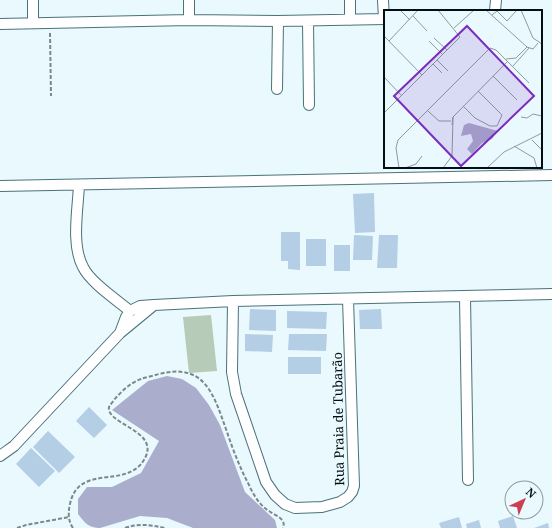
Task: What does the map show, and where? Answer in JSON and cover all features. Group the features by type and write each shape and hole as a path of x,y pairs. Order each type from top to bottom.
{"street":[{"path":"33,0 33,22"},
{"path":"189,0 189,20"},
{"path":"350,0 350,20"},
{"path":"0,24 33,22 189,20 308,21 384,19 383,0"},
{"path":"277,90 278,21"},
{"path":"308,21 309,105"},
{"path":"0,186 552,175"},
{"path":"79,184 76,240 78,254 83,268 91,279 130,311"},
{"path":"120,333 130,311 140,306 233,301 552,294"},
{"path":"465,297 468,480"},
{"name":"Rua Praia de Tubarão","path":"233,301 232,372 238,400 266,482 275,495 285,504 295,508 322,507 340,502 348,497 354,486 348,299"},
{"path":"0,456 14,446 120,333 154,305"}],"path":[{"path":"50,22 51,96"},
{"path":"73,528 69,517 69,506 76,489 83,483 94,479 127,474 136,468 144,460 147,454 148,448 145,441 139,434 132,428 118,421 110,414 109,410 112,403 131,384 140,379 171,371 180,371 195,377 208,387 215,397 239,465 250,488 267,511 282,520 284,524 283,528"},
{"path":"17,528 69,517"},
{"path":"125,528 146,524 165,528"}],"green space":[{"path":"211,315 217,371 189,373 183,317"}],"water":[{"path":"167,376 182,379 196,388 209,405 220,425 245,492 275,520 277,528 193,528 167,518 140,516 96,528 88,524 78,514 78,499 87,487 112,487 141,473 159,441 112,410 148,381"}],"building":[{"path":"374,193 375,232 355,233 353,194"},
{"path":"281,232 300,232 300,270 288,269 288,261 281,261"},
{"path":"354,235 373,236 372,260 353,260"},
{"path":"379,235 398,235 397,268 377,268"},
{"path":"306,239 326,239 326,266 306,266"},
{"path":"334,245 350,245 350,271 334,271"},
{"path":"250,309 276,310 276,331 249,330"},
{"path":"381,309 382,329 360,329 359,310"},
{"path":"287,311 327,312 326,329 287,328"},
{"path":"245,334 273,335 272,352 245,351"},
{"path":"289,334 327,334 326,351 288,350"},
{"path":"288,357 321,357 321,374 288,374"},
{"path":"89,407 107,425 94,438 76,421"},
{"path":"48,431 75,457 59,473 33,447"},
{"path":"31,448 55,471 39,487 16,464"},
{"path":"459,517 462,528 441,528 439,523"},
{"path":"504,519 514,520 517,528 500,528 498,521"},
{"path":"479,520 481,528 467,528 466,524"},
{"path":"548,523 549,528 534,528"}]}
